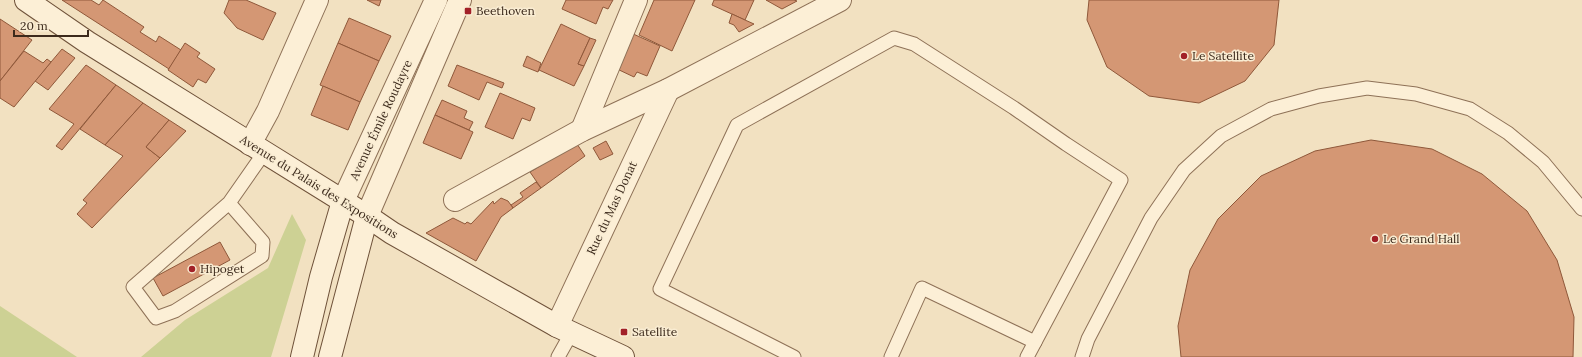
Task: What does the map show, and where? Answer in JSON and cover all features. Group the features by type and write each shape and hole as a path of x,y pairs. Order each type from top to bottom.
{"street":[{"name":"Avenue du Palais des Expositions","path":"26,0 86,42 448,267 564,329 623,357"},
{"path":"257,149 268,111 317,0"},
{"name":"Avenue Émile Roudayre","path":"302,357 321,277 343,201 436,0"},
{"name":"Avenue Émile Roudayre","path":"330,357 367,216 460,0"},
{"path":"582,130 636,0"},
{"path":"455,200 582,130 668,90 840,0"},
{"name":"Rue du Mas Donat","path":"564,329 668,90"}],"lane":[{"path":"794,357 660,289 737,125 894,38 914,44 1014,108 1120,180 1027,357"},
{"path":"1082,357 1088,339 1151,218 1184,170 1221,136 1271,109 1319,96 1367,88 1416,94 1470,109 1508,133 1543,162 1582,209"},
{"path":"229,203 263,242 262,256 175,311 156,318 133,287 229,203 257,149"},
{"path":"891,357 922,288 1035,342"},
{"path":"558,357 564,329"}],"green space":[{"path":"292,214 306,240 271,357 141,357 185,320 268,268"},
{"path":"0,306 77,357 0,357"}],"building":[{"path":"62,0 91,0 99,5 103,0 144,27 140,32 156,42 159,36 181,50 169,69"},
{"path":"229,0 246,0 276,13 263,40 237,28 224,13"},
{"path":"367,0 381,0 379,6"},
{"path":"566,0 613,0 608,9 603,7 596,24 562,9"},
{"path":"654,0 695,0 672,51 639,35"},
{"path":"714,0 754,0 745,20 712,5"},
{"path":"766,0 794,0 797,1 782,9"},
{"name":"Le Satellite","path":"1089,0 1279,0 1274,45 1245,81 1199,103 1149,96 1107,67 1087,20"},
{"path":"732,14 754,24 739,32 734,25 729,23"},
{"path":"349,18 391,36 379,61 338,43"},
{"path":"0,19 32,40 0,81"},
{"path":"561,24 590,38 578,64 584,66 574,86 539,70"},
{"path":"631,33 660,46 647,76 637,72 634,77 615,68"},
{"path":"590,38 596,40 584,66 578,64"},
{"path":"185,43 200,53 197,57 215,69 206,83 198,79 193,87 168,70"},
{"path":"338,43 379,61 360,102 320,85"},
{"path":"62,49 75,58 48,90 35,81"},
{"path":"24,51 43,63 47,59 51,62 14,107 0,98 0,81"},
{"path":"527,56 541,63 538,72 523,66"},
{"path":"86,65 116,85 62,150 56,146 74,124 49,109"},
{"path":"457,65 504,83 502,88 487,82 479,100 448,86"},
{"path":"116,85 143,103 105,145 80,129"},
{"path":"323,86 360,102 348,130 311,115"},
{"path":"500,93 535,108 530,121 522,118 513,139 485,127"},
{"path":"442,100 467,111 464,118 473,122 469,130 435,115"},
{"path":"143,103 169,120 146,147 160,158 92,228 77,214 87,203 83,200 123,156 105,145"},
{"path":"435,115 473,132 461,159 423,143"},
{"path":"169,120 186,131 160,158 146,147"},
{"name":"Le Grand Hall","path":"1371,140 1432,149 1482,174 1527,211 1557,260 1574,317 1573,357 1181,357 1178,326 1190,270 1218,219 1261,176 1315,151"},
{"path":"606,141 613,154 600,160 593,148"},
{"path":"577,144 585,156 541,188 530,172"},
{"path":"536,182 541,188 513,208 511,205 523,197 520,193"},
{"path":"501,198 508,201 513,208 501,217 476,261 426,233 453,218 465,224 467,222 471,224 493,201 494,204"},
{"name":"Hipoget","path":"220,242 230,260 163,296 153,278"}],"place":[{"name":"Beethoven","path":"468,11"},
{"name":"Le Satellite","path":"1184,56"},
{"name":"Le Grand Hall","path":"1375,239"},
{"name":"Hipoget","path":"192,269"},
{"name":"Satellite","path":"624,332"}]}
